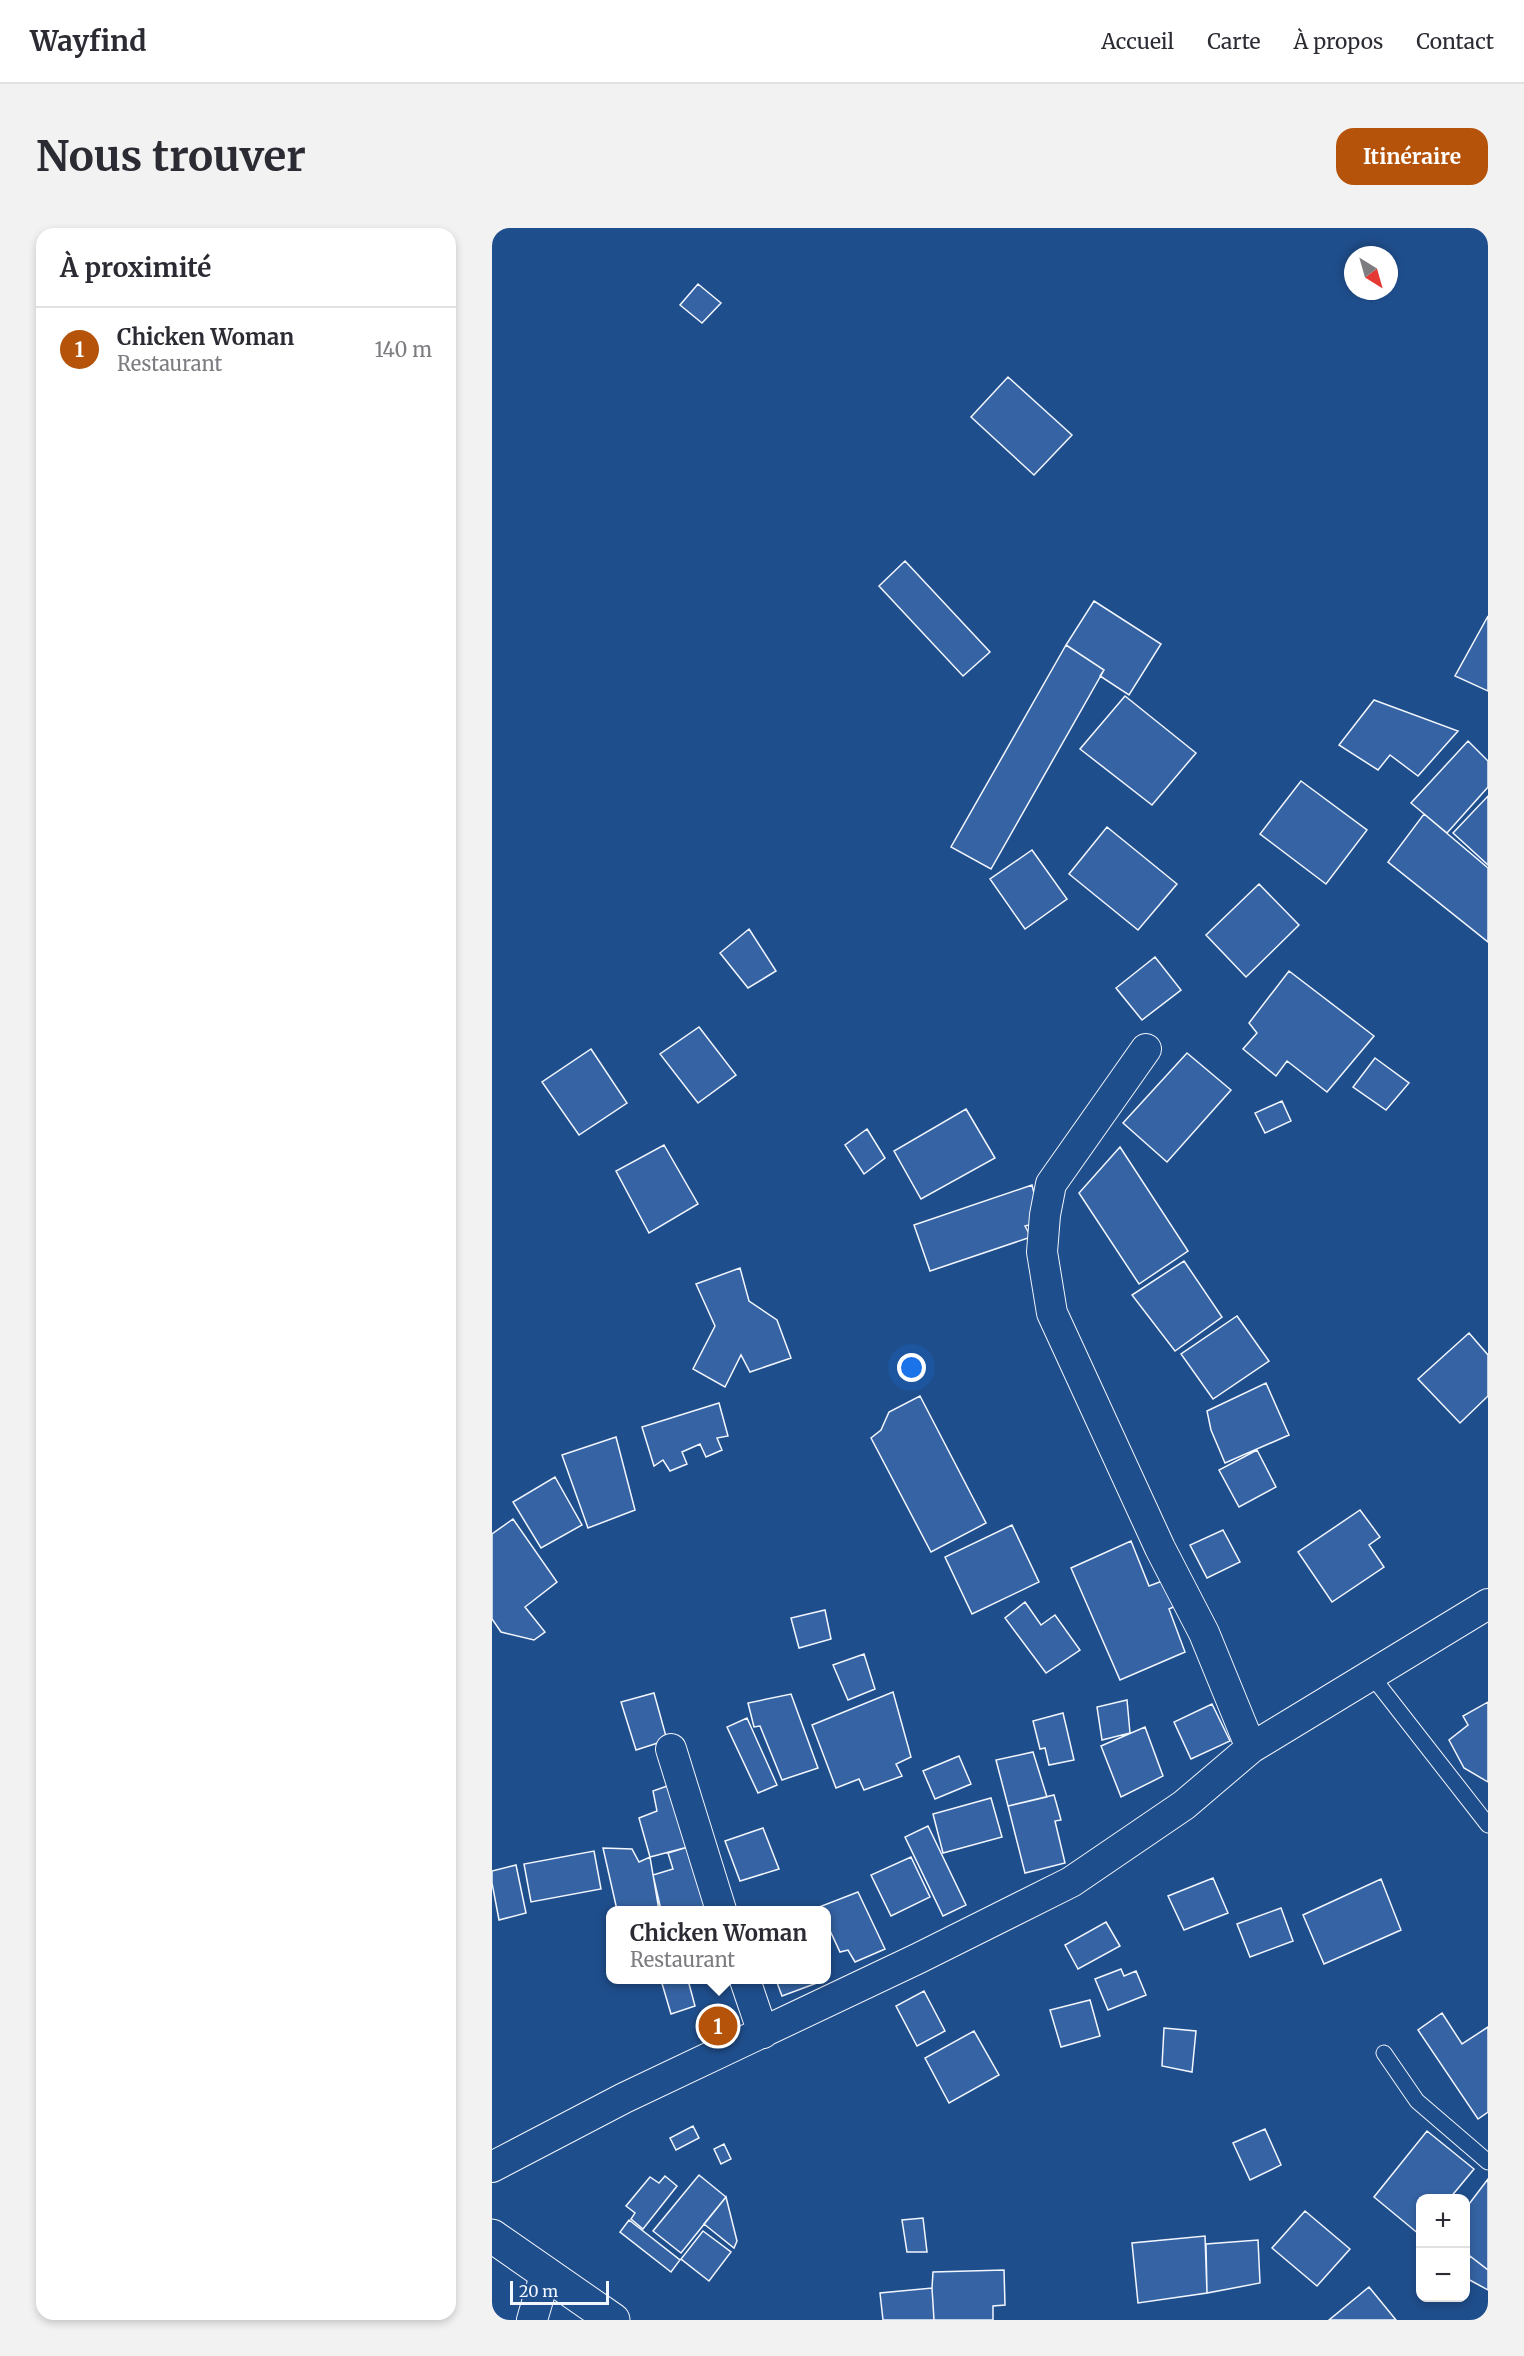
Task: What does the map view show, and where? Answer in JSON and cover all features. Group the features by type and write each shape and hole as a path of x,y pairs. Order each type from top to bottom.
{"street":[{"path":"1146,1048 1051,1185 1045,1215 1042,1252 1052,1313 1160,1548 1204,1633 1251,1748"},
{"path":"492,2168 624,2098 763,2033 1071,1882 1184,1805 1251,1748 1488,1604"},
{"path":"671,1749 719,1906"},
{"path":"746,1984 763,2033"},
{"path":"492,2236 613,2320"},
{"path":"532,2320 546,2272"}],"lane":[{"path":"1371,1675 1488,1825"},
{"path":"1384,2053 1417,2101 1488,2162"}],"building":[{"path":"698,284 721,303 702,323 680,305"},
{"path":"1008,377 1072,435 1034,475 971,417"},
{"path":"905,561 990,652 963,676 879,586"},
{"path":"1094,601 1161,644 1129,695 1100,676 1104,670 1066,645"},
{"path":"1488,616 1488,691 1455,676"},
{"path":"1066,645 1104,670 991,869 951,847"},
{"path":"1125,696 1196,753 1152,805 1080,749"},
{"path":"1374,700 1458,731 1418,776 1390,755 1378,770 1339,745"},
{"path":"1468,741 1488,761 1488,787 1447,833 1411,803"},
{"path":"1301,781 1367,830 1326,884 1260,834"},
{"path":"1488,796 1488,865 1453,833"},
{"path":"1424,814 1488,868 1488,942 1388,862"},
{"path":"1107,827 1177,884 1138,930 1069,874"},
{"path":"1032,850 1067,899 1025,929 990,879"},
{"path":"1259,884 1299,925 1246,977 1206,935"},
{"path":"749,929 776,971 748,988 720,953"},
{"path":"1155,957 1181,990 1142,1020 1116,988"},
{"path":"1289,971 1374,1036 1327,1092 1287,1061 1276,1076 1243,1049 1257,1033 1249,1023"},
{"path":"699,1027 736,1075 698,1103 660,1054"},
{"path":"591,1049 627,1103 579,1135 542,1082"},
{"path":"1187,1053 1231,1090 1167,1162 1123,1123"},
{"path":"1375,1058 1409,1083 1386,1110 1353,1087"},
{"path":"1282,1101 1291,1121 1265,1133 1255,1113"},
{"path":"966,1109 995,1158 921,1199 894,1151"},
{"path":"867,1129 885,1158 864,1174 845,1145"},
{"path":"664,1145 698,1204 649,1233 616,1171"},
{"path":"1120,1147 1188,1251 1139,1284 1079,1193"},
{"path":"1032,1185 1041,1222 1025,1226 1031,1237 930,1271 914,1225"},
{"path":"1184,1261 1222,1317 1175,1351 1132,1295"},
{"path":"740,1268 749,1301 777,1320 791,1358 750,1372 741,1355 725,1387 693,1369 715,1326 696,1284"},
{"path":"1237,1316 1269,1361 1213,1399 1181,1354"},
{"path":"1469,1333 1488,1355 1488,1396 1460,1423 1418,1379"},
{"path":"1266,1383 1289,1435 1225,1463 1211,1430 1207,1411"},
{"path":"920,1396 986,1523 931,1552 871,1438 881,1430 889,1412"},
{"path":"719,1403 728,1436 717,1438 722,1450 706,1457 700,1444 682,1452 687,1464 670,1471 663,1460 654,1466 642,1427"},
{"path":"616,1437 635,1510 588,1528 562,1455"},
{"path":"1257,1450 1276,1487 1239,1507 1219,1470"},
{"path":"555,1477 582,1525 541,1548 513,1502"},
{"path":"1360,1510 1380,1537 1369,1545 1384,1567 1332,1602 1298,1552"},
{"path":"513,1519 557,1582 525,1607 545,1632 534,1640 501,1632 492,1619 492,1534"},
{"path":"1012,1525 1039,1582 972,1614 945,1557"},
{"path":"1223,1530 1240,1562 1207,1578 1190,1545"},
{"path":"1131,1541 1149,1586 1165,1580 1178,1605 1169,1609 1185,1652 1120,1680 1071,1568"},
{"path":"1025,1602 1041,1625 1055,1615 1080,1650 1046,1673 1005,1618"},
{"path":"825,1610 831,1639 799,1648 791,1618"},
{"path":"864,1654 875,1689 848,1700 833,1665"},
{"path":"893,1692 911,1757 896,1764 902,1776 864,1790 859,1779 836,1788 812,1725"},
{"path":"654,1693 667,1740 636,1750 621,1702"},
{"path":"791,1694 818,1768 782,1780 760,1726 754,1727 748,1703"},
{"path":"1127,1700 1130,1733 1102,1740 1097,1707"},
{"path":"1488,1702 1488,1782 1464,1768 1449,1740 1468,1725 1463,1716"},
{"path":"1212,1704 1230,1741 1191,1759 1174,1722"},
{"path":"1063,1713 1074,1760 1049,1765 1045,1748 1040,1749 1033,1721"},
{"path":"747,1718 777,1785 758,1793 727,1727"},
{"path":"1145,1727 1163,1776 1121,1797 1101,1746"},
{"path":"1033,1752 1047,1797 1008,1806 996,1760"},
{"path":"959,1756 971,1784 935,1799 923,1771"},
{"path":"670,1785 688,1847 650,1857 639,1818 657,1811 653,1791"},
{"path":"1054,1795 1061,1820 1055,1821 1065,1863 1025,1873 1008,1806"},
{"path":"991,1798 1002,1837 943,1853 933,1814"},
{"path":"928,1826 966,1905 943,1916 905,1837"},
{"path":"763,1828 779,1869 740,1881 725,1841"},
{"path":"688,1847 706,1906 660,1906 653,1875 673,1869 668,1853"},
{"path":"603,1848 632,1849 639,1862 650,1857 658,1906 616,1906"},
{"path":"594,1851 601,1889 531,1902 524,1864"},
{"path":"911,1857 930,1897 891,1916 871,1875"},
{"path":"516,1865 526,1913 499,1920 492,1871"},
{"path":"1213,1878 1228,1913 1184,1930 1168,1896"},
{"path":"1381,1879 1401,1930 1324,1964 1303,1915"},
{"path":"858,1892 885,1949 855,1962 848,1950 840,1952 831,1933 831,1906 822,1906"},
{"path":"1281,1908 1293,1941 1250,1957 1237,1924"},
{"path":"1106,1922 1120,1946 1078,1969 1065,1945"},
{"path":"1121,1969 1124,1976 1136,1971 1146,1995 1108,2010 1095,1979"},
{"path":"662,1984 689,1984 695,2006 671,2014"},
{"path":"778,1984 814,1984 782,1996"},
{"path":"924,1991 945,2031 917,2046 896,2006"},
{"path":"1090,2000 1100,2036 1061,2047 1050,2010"},
{"path":"728,2008 734,2028 708,2037 701,2020"},
{"path":"1442,2013 1462,2044 1488,2027 1488,2112 1478,2119 1418,2030"},
{"path":"1164,2028 1196,2031 1192,2072 1162,2066"},
{"path":"974,2031 999,2075 949,2103 925,2058"},
{"path":"693,2126 699,2138 676,2150 670,2138"},
{"path":"1265,2129 1281,2165 1250,2180 1233,2143"},
{"path":"1427,2131 1474,2169 1453,2194 1416,2194 1416,2232 1374,2197"},
{"path":"724,2144 731,2159 721,2164 714,2149"},
{"path":"699,2175 726,2197 681,2253 653,2231"},
{"path":"665,2176 677,2186 643,2229 631,2219 635,2213 626,2206 650,2177 659,2183"},
{"path":"1488,2179 1488,2270 1470,2256 1470,2203"},
{"path":"726,2197 737,2241 734,2248 704,2224"},
{"path":"1305,2211 1350,2249 1317,2286 1272,2248"},
{"path":"923,2218 927,2252 907,2252 902,2220"},
{"path":"629,2220 680,2260 671,2272 620,2232"},
{"path":"703,2231 731,2252 709,2281 681,2259"},
{"path":"1205,2236 1207,2293 1138,2303 1132,2243"},
{"path":"1258,2240 1260,2283 1207,2293 1206,2244"},
{"path":"1470,2256 1488,2270 1488,2290 1470,2280"},
{"path":"1004,2270 1005,2305 993,2306 993,2320 934,2320 933,2272"},
{"path":"1369,2287 1396,2320 1329,2320"},
{"path":"932,2288 934,2320 883,2320 880,2293"}],"place":[{"name":"Chicken Woman","path":"718,2026"}]}
